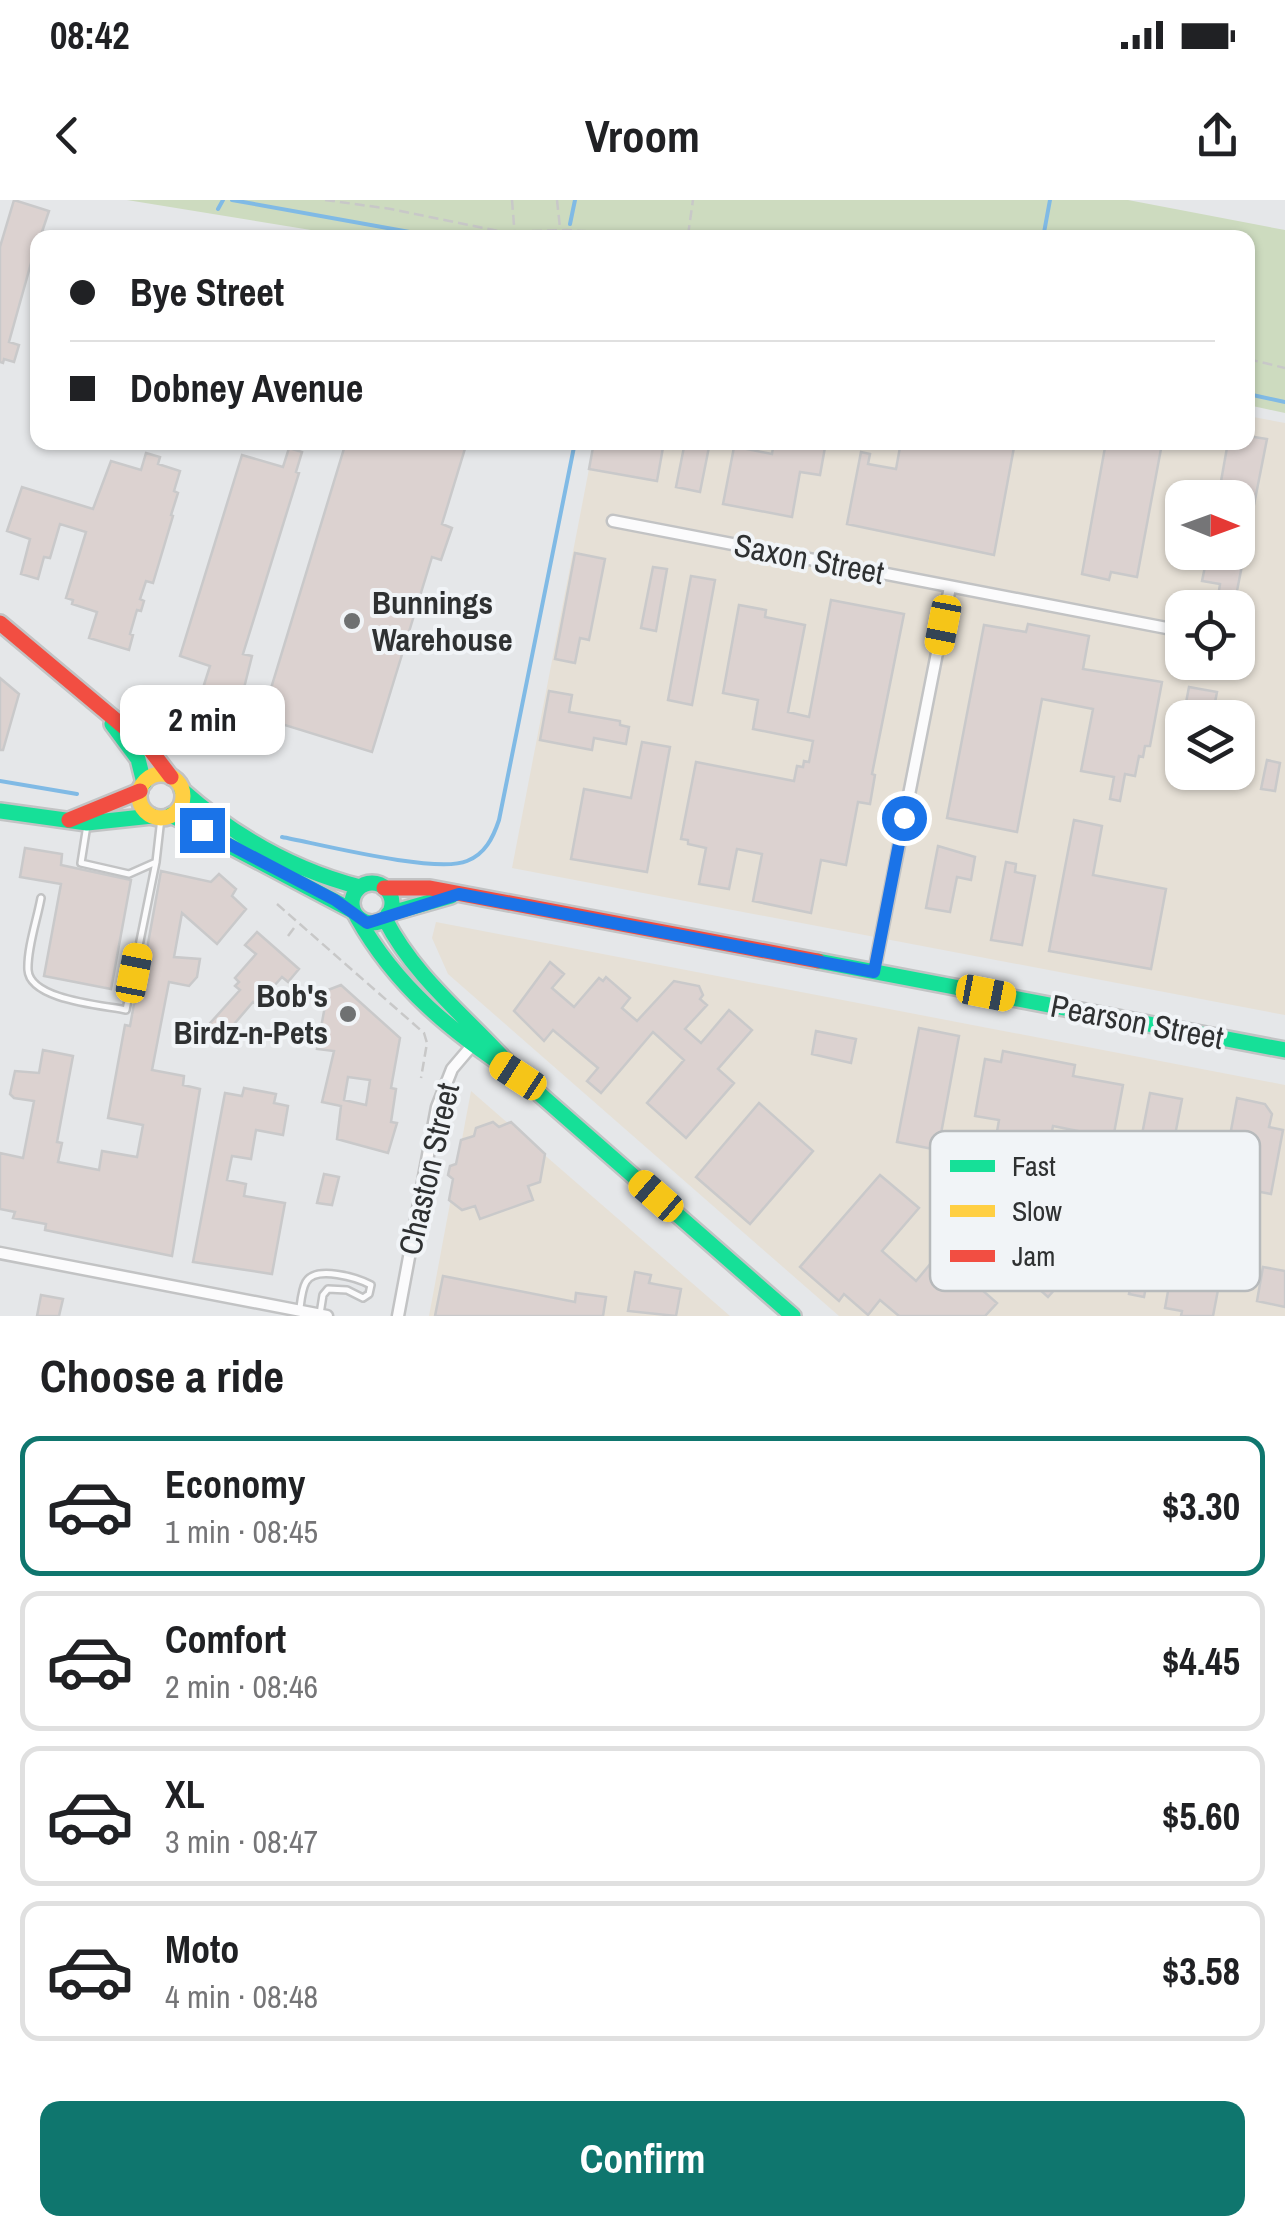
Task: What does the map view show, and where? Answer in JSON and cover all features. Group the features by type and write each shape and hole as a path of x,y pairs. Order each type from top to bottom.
{"main road":[{"path":"0,623 152,750 176,784 202,810 324,878 384,888 392,903 386,916 367,923 142,806 138,759 104,713"},
{"path":"69,820 142,787 154,776 176,784"},
{"path":"0,811 87,823 161,816 180,807 176,784"},
{"path":"360,887 352,898 355,914 399,980 477,1039 793,1316"},
{"name":"Pearson Street","path":"384,888 430,888 1285,1050"},
{"name":"Pearson Street","path":"386,916 459,894"},
{"path":"386,916 412,967 477,1039"}],"street":[{"name":"Saxon Street","path":"613,521 1165,628"},
{"path":"874,972 950,587"},
{"name":"Chaston Street","path":"398,1316 437,1106 452,1070 477,1039"},
{"path":"0,1253 323,1315"}],"lane":[{"path":"41,898 28,971 32,983 44,993 126,1010 156,862 161,816"},
{"path":"87,823 81,863 129,874 156,862"},
{"path":"299,1310 305,1283 313,1275 371,1285 370,1294 363,1298 348,1290 328,1288 323,1295 323,1315"}],"path":[{"path":"325,200 487,230"},
{"path":"512,200 514,230"},
{"path":"558,200 560,230"},
{"path":"691,230 693,200"},
{"path":"1255,362 1285,368"},
{"path":"277,904 424,1034 427,1043 421,1078"},
{"path":"288,936 298,923"}],"shaded area":[{"path":"1255,417 1285,423 1285,1015 512,868 593,450 1255,450"},
{"path":"436,922 1285,1085 1285,1316 839,1316 448,974 432,938"},
{"path":"471,1091 730,1316 429,1316"}],"green space":[{"path":"127,200 1128,200 1285,230 1285,413 1255,407 1255,230 311,230"}],"building":[{"path":"14,200 49,211 43,230 30,230 30,267 9,342 19,345 14,362 4,359 3,363 0,362 0,247"},
{"path":"1255,437 1267,439 1255,500 1255,480 1221,480 1227,450 1255,450"},
{"path":"288,450 302,452 296,472 299,473 243,654 252,656 241,700 203,688 210,666 180,656 242,455 283,467"},
{"name":"Bunnings Warehouse","path":"344,450 465,450 442,524 452,528 441,560 432,557 372,752 262,718"},
{"path":"593,450 663,450 657,481 589,469"},
{"path":"683,450 708,450 700,492 676,487"},
{"path":"733,450 772,454 773,450 825,450 820,475 800,472 792,517 723,504"},
{"path":"900,450 1014,450 994,555 847,524 861,452 870,454 868,464 896,469"},
{"path":"1105,450 1161,450 1137,577 1111,572 1109,580 1082,574"},
{"path":"146,453 160,457 158,464 180,471 173,516 153,583 146,581 140,599 144,601 141,611 137,610 129,650 89,638 97,612 66,598 86,532 60,524 50,558 44,557 38,579 21,574 30,539 7,531 22,487 93,509 111,461 141,470"},
{"path":"575,553 605,559 589,640 580,638 575,663 555,659"},
{"path":"653,567 667,569 656,631 641,628"},
{"path":"1204,570 1241,570 1237,590 1219,590 1220,584 1202,581"},
{"path":"691,576 715,580 692,705 668,700"},
{"path":"831,600 904,614 872,774 875,775 870,804 858,802 846,865 821,860 811,913 753,901 762,854 737,849 729,889 699,884 706,848 681,839 696,762 794,781 797,766 809,762 813,741 753,729 758,700 723,693 739,605 766,610 765,617 805,625 788,712 809,717"},
{"path":"1028,624 1089,636 1083,669 1162,682 1150,746 1145,746 1143,757 1139,756 1135,776 1125,774 1120,801 1110,799 1114,777 1081,771 1093,709 1042,699 1017,832 947,818 984,625 1026,632"},
{"path":"0,678 19,694 3,750 0,750"},
{"path":"1189,687 1217,692 1215,700 1186,700"},
{"path":"549,691 572,695 569,712 620,721 620,725 629,727 626,744 594,738 592,750 540,740"},
{"path":"642,742 670,747 647,872 571,859 584,789 631,798"},
{"path":"1267,760 1280,763 1275,791 1261,789"},
{"path":"1074,820 1102,826 1093,875 1166,889 1151,969 1049,951"},
{"path":"938,846 975,857 971,880 957,877 950,912 926,908"},
{"path":"25,848 62,854 61,865 131,880 111,989 44,976 61,884 20,877"},
{"path":"1006,862 1016,864 1015,872 1035,876 1022,945 991,940"},
{"path":"161,871 211,882 219,874 236,889 232,896 246,909 217,944 182,913 174,957 200,959 197,977 189,986 169,982 152,1070 184,1076 183,1085 200,1089 172,1256 45,1230 46,1224 13,1218 15,1212 0,1209 0,1153 23,1158 34,1101 10,1094 15,1071 39,1073 43,1050 73,1056 57,1142 62,1143 58,1162 99,1170 102,1151 137,1157 143,1125 108,1118 125,1025 130,1026 141,965 144,966"},
{"path":"257,932 299,969 288,982 282,977 257,1005 253,1002 217,1044 203,1031 240,990 235,986 239,982 235,978 256,954 245,945"},
{"path":"550,962 564,974 552,988 574,1007 599,978 603,981 606,977 630,998 622,1008 637,1021 674,981 699,986 703,995 700,999 707,1005 685,1029 701,1043 729,1010 752,1030 718,1069 734,1083 686,1138 647,1103 684,1060 653,1032 601,1093 587,1081 598,1068 553,1030 544,1041 514,1011"},
{"path":"341,985 400,1038 391,1088 396,1089 391,1122 397,1123 388,1153 337,1139 341,1106 322,1102 334,1051 317,1049 328,990","holes":["348,1077 370,1080 366,1105 344,1100"]},
{"path":"919,1028 959,1036 942,1131 930,1131 930,1148 897,1142"},
{"path":"816,1031 856,1039 851,1063 812,1054"},
{"path":"1003,1051 1075,1065 1073,1076 1123,1085 1114,1131 1053,1126 1052,1131 997,1131 999,1120 975,1116 985,1059 1001,1062"},
{"path":"244,1088 276,1094 274,1103 288,1106 283,1135 256,1130 251,1159 232,1156 227,1180 246,1184 244,1196 285,1203 272,1274 193,1262 225,1093 242,1096"},
{"path":"1150,1093 1182,1099 1176,1131 1143,1131"},
{"path":"1237,1098 1265,1104 1272,1114 1269,1127 1283,1130 1271,1194 1260,1192 1260,1131 1231,1131"},
{"path":"759,1103 813,1151 750,1224 696,1177"},
{"path":"493,1122 499,1127 511,1122 545,1154 540,1182 528,1186 533,1200 480,1219 475,1206 462,1210 449,1200 453,1179 448,1175 450,1166 456,1164 461,1140 474,1136 476,1128"},
{"path":"324,1174 339,1177 332,1205 317,1203"},
{"path":"880,1175 919,1208 882,1251 916,1281 930,1264 930,1291 983,1291 997,1303 985,1316 899,1316 880,1300 868,1315 844,1294 839,1301 800,1267"},
{"path":"1263,1267 1285,1271 1285,1307 1257,1301"},
{"path":"635,1272 651,1275 649,1283 681,1289 676,1316 628,1311"},
{"path":"443,1276 575,1302 576,1293 606,1297 603,1316 435,1316"},
{"path":"1130,1291 1145,1291 1144,1297"},
{"path":"1168,1291 1218,1291 1213,1316 1181,1316 1182,1311 1165,1308"},
{"path":"41,1295 63,1299 59,1316 37,1316"}],"waterway":[{"path":"218,209 223,200"},
{"path":"232,200 399,230"},
{"path":"570,224 575,200"},
{"path":"1044,230 1050,200"},
{"path":"1255,396 1285,402"},
{"path":"282,837 430,864 467,861 487,845 499,820 573,450"},
{"path":"0,781 77,794"}],"traffic: fast":[{"path":"112,724 138,759 144,783"},
{"path":"182,790 265,849 311,871 360,887"},
{"path":"0,811 87,823 152,816"},
{"path":"171,815 353,911"},
{"path":"372,883 386,889 392,903 386,917 372,923 358,917 352,903 358,889 372,883"},
{"path":"388,914 451,896"},
{"path":"357,917 389,965 428,1007 519,1076 793,1316"},
{"path":"385,919 425,977 506,1061"},
{"path":"818,961 1285,1050"}],"traffic: slow":[{"path":"161,774 176,781 183,796 176,811 161,818 146,811 139,796 146,781 161,774"}],"traffic: jam":[{"path":"0,623 149,748 171,777"},
{"path":"69,820 140,791"},
{"path":"384,888 430,888 818,961"}],"place":[{"name":"Bunnings Warehouse","path":"352,621"},
{"name":"Bob's Birdz-n-Pets","path":"348,1014"}],"route":[{"path":"202,830 335,900 367,923 459,894 874,972 904,818"}]}
